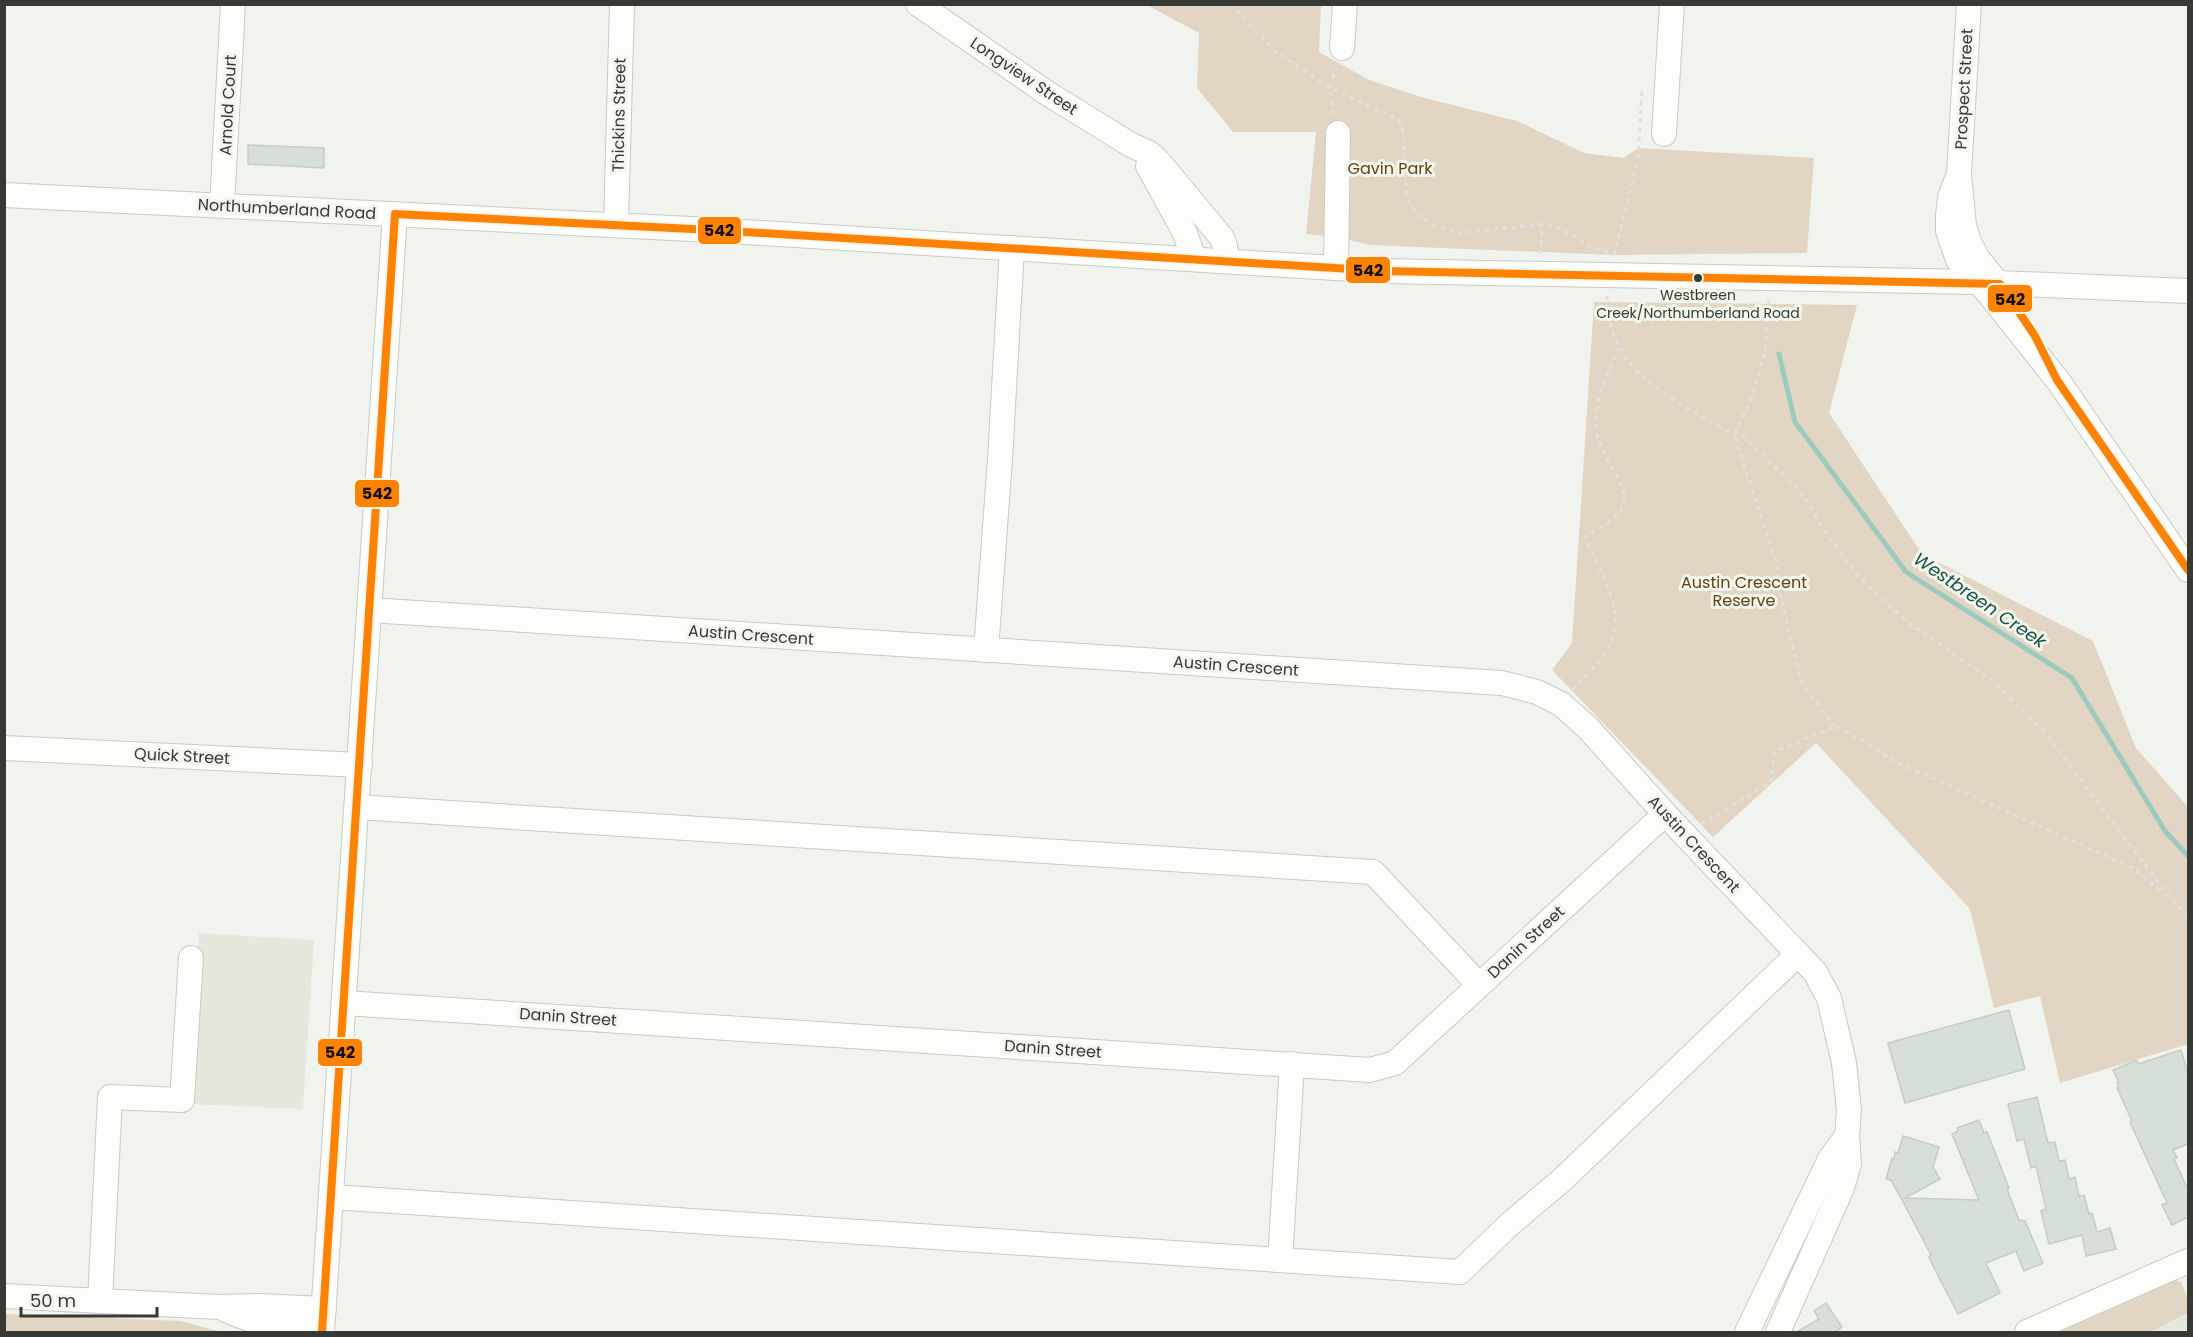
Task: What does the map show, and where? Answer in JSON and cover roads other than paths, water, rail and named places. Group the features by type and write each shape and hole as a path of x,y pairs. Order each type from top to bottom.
{"street":[{"name":"Arnold Court","path":"222,205 233,4"},
{"name":"Thickins Street","path":"616,225 622,4"},
{"name":"Longview Street","path":"918,4 1047,93 1131,146 1149,153 1159,162 1221,238 1225,246 1226,261"},
{"path":"1342,48 1345,4"},
{"path":"1664,134 1672,4"},
{"name":"Prospect Street","path":"1969,4 1959,174 1964,226 1978,259 2000,284 2034,336 2057,380"},
{"path":"1336,268 1338,133"},
{"name":"Longview Street","path":"1131,146 1153,174 1185,233 1194,260"},
{"name":"Prospect Street","path":"1959,174 1950,197 1948,231 1958,260 1990,295 2057,380"},
{"name":"Northumberland Road","path":"4,195 616,225 1336,268 1541,274 1614,265 1773,278 1976,282 2188,291"},
{"path":"322,1332 395,214"},
{"path":"986,650 1012,248"},
{"path":"2057,380 2185,561"},
{"name":"Austin Crescent","path":"369,610 1502,683 1537,692 1561,704 1588,728 1665,814 1798,954 1824,986 1834,1016 1846,1082 1850,1164 1842,1188 1778,1332"},
{"name":"Quick Street","path":"4,748 360,765"},
{"path":"357,807 1373,872 1479,985"},
{"name":"Danin Street","path":"344,1003 1370,1070 1395,1063 1665,814"},
{"path":"332,1197 1460,1272 1511,1223 1562,1180 1798,954"},
{"path":"100,1301 110,1097 182,1100 191,958"},
{"path":"1280,1260 1292,1064"},
{"path":"1747,1332 1830,1159 1847,1136"},
{"path":"2027,1332 2188,1261"},
{"path":"4,1296 218,1307 324,1309"},
{"path":"218,1307 262,1325 288,1331 309,1332"}],"waterway":[{"name":"Westbreen Creek","path":"1779,354 1795,422 1906,572 2072,678 2165,831 2188,856"}],"place":[{"name":"Westbreen Creek/Northumberland Road","path":"1698,278"}],"park label":[{"name":"Gavin Park","path":"1390,168"},
{"name":"Austin Crescent Reserve","path":"1744,591"}]}
